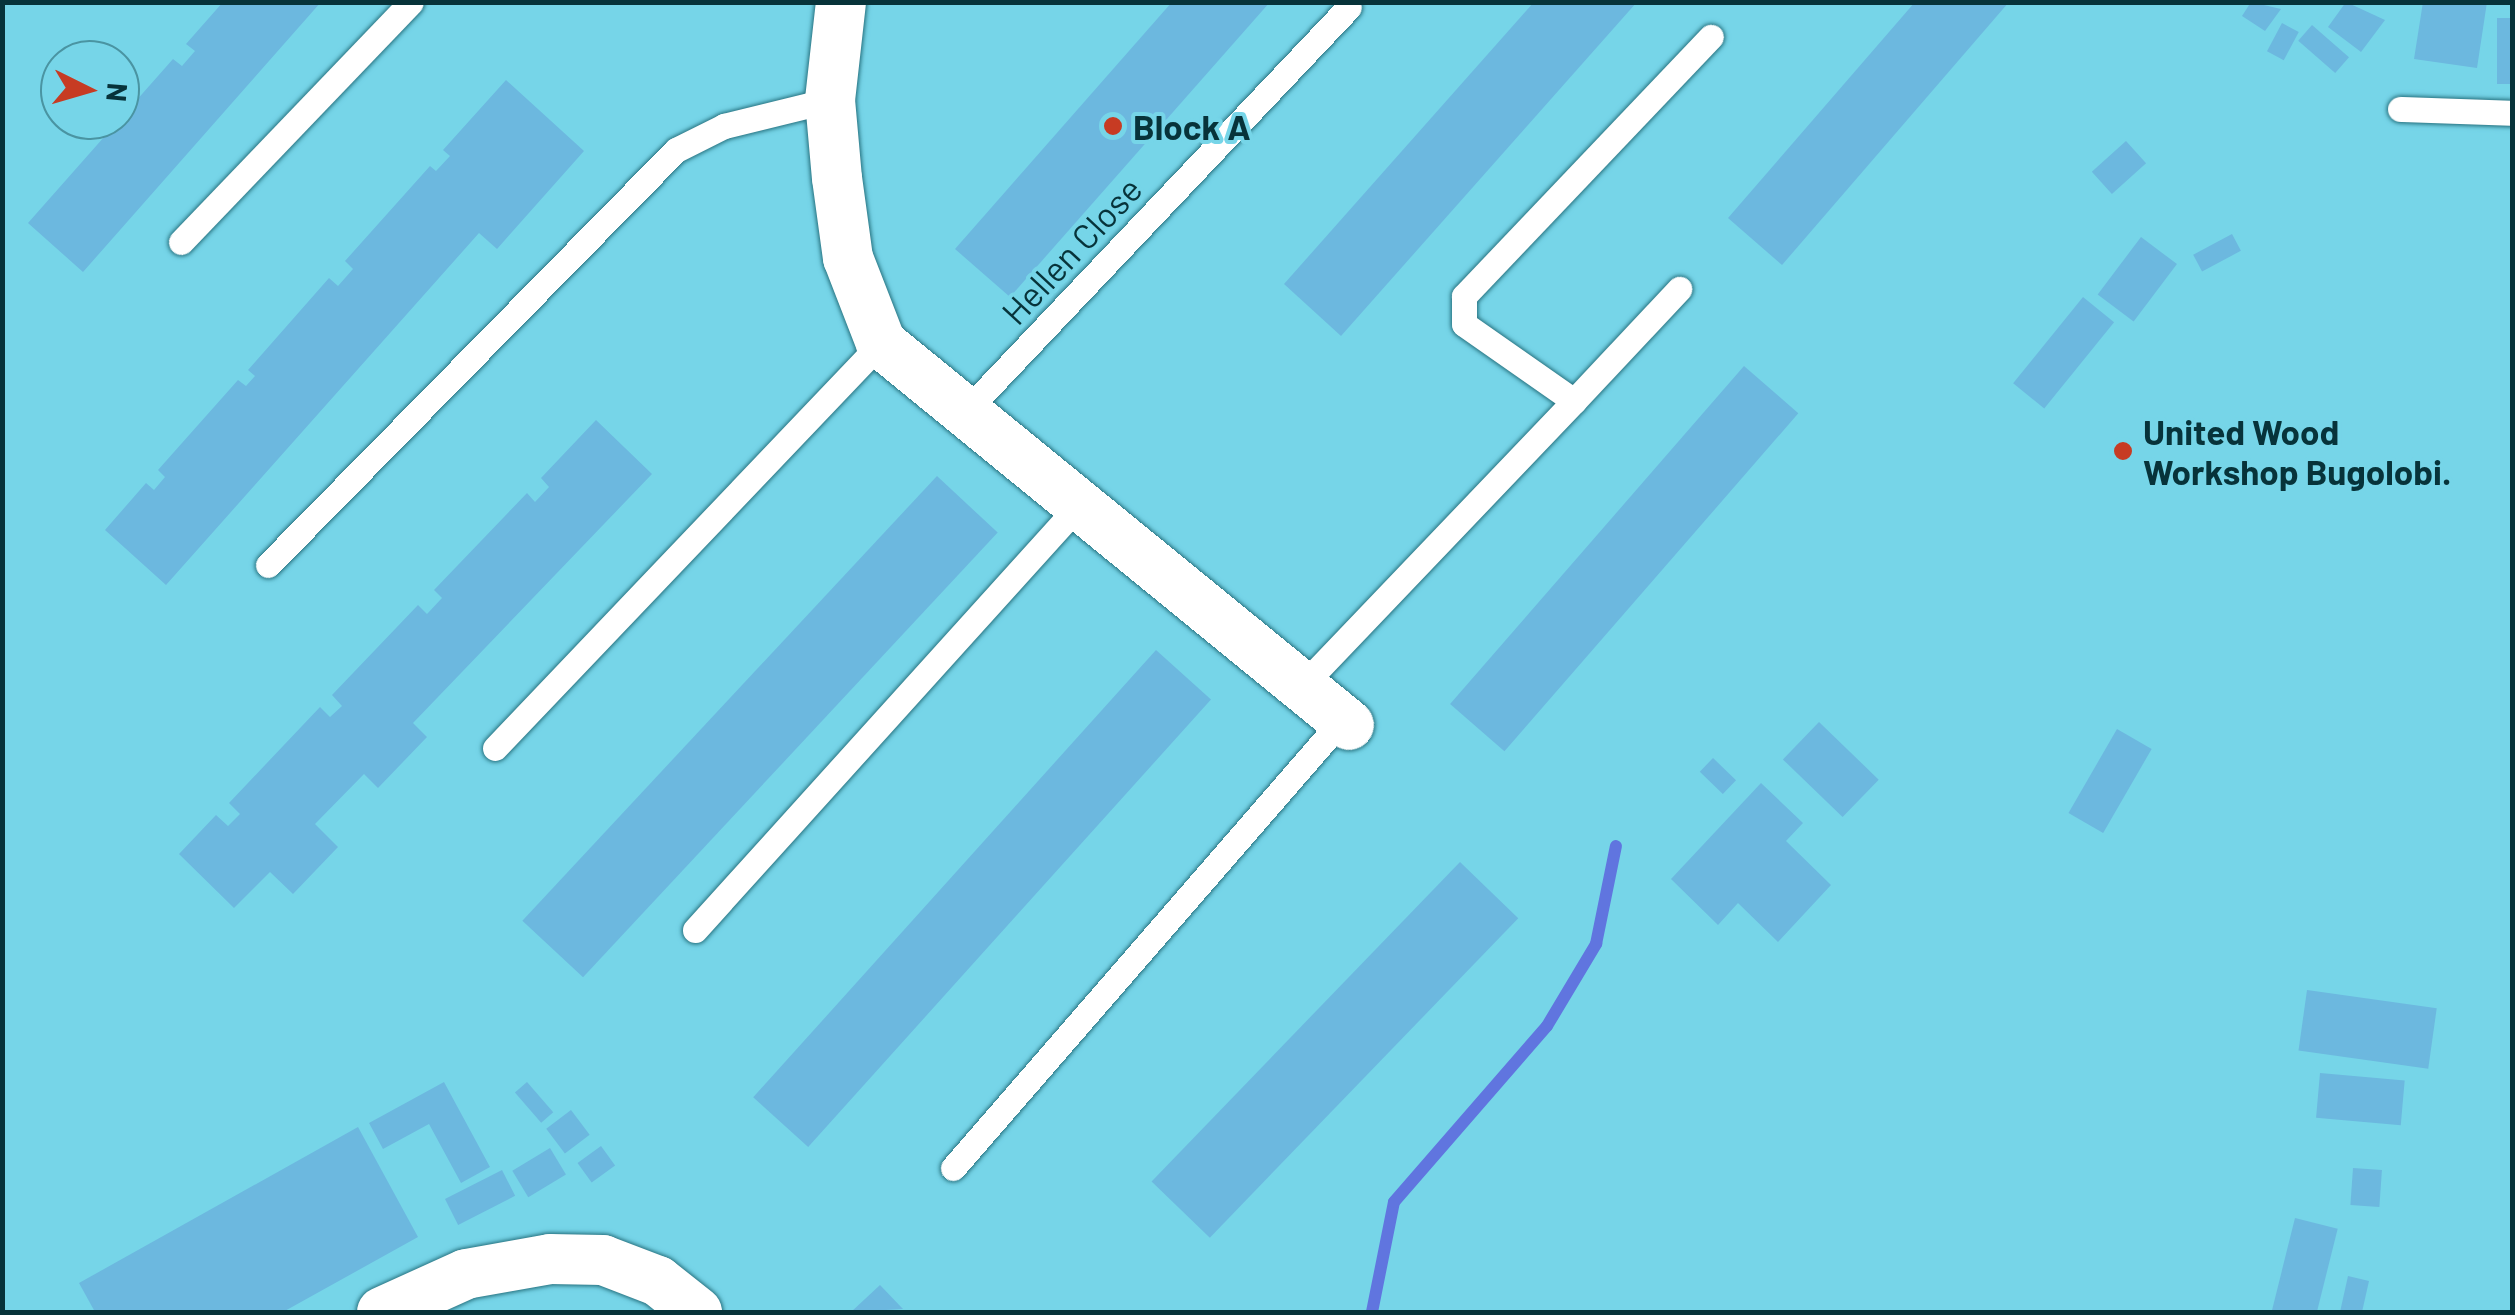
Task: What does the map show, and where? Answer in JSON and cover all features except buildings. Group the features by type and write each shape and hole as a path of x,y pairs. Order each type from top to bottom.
{"street":[{"path":"841,2 830,100 848,258 881,342 1345,722"},
{"path":"382,1312 466,1274 550,1260 604,1260 658,1281 697,1312"}],"lane":[{"path":"181,242 411,2"},
{"name":"Hellen Close","path":"967,410 1348,6"},
{"path":"1574,401 1464,324 1464,296 1711,37"},
{"path":"268,565 676,150 724,126 830,100"},
{"path":"2400,108 2512,113"},
{"path":"1300,688 1679,289"},
{"path":"496,748 881,342"},
{"path":"695,930 1079,505"},
{"path":"953,1168 1345,722"}],"waterway":[{"path":"1372,1312 1394,1202 1547,1026 1596,944 1616,846"}],"place":[{"name":"Block A","path":"1113,126"},
{"name":"United Wood Workshop Bugolobi.","path":"2123,451"}]}
